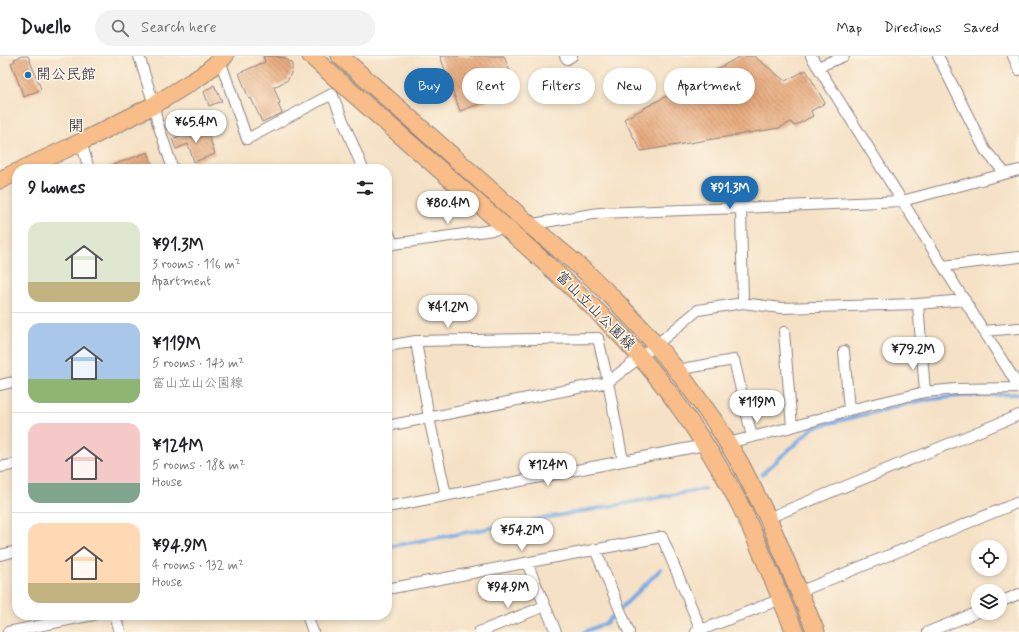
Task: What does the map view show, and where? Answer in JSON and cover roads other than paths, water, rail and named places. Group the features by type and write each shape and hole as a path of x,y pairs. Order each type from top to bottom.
{"main road":[{"name":"富山立山公園線","path":"310,56 580,294 615,329 640,357 672,396 705,445 740,506 795,632"},
{"name":"富山立山公園線","path":"340,56 530,225 592,278 618,303 680,374 716,422 741,465 768,518 816,632"},
{"path":"42,164 81,142 154,105 201,76 218,59"},
{"path":"0,179 12,174"}],"street":[{"path":"139,56 154,105 157,121 171,164"},
{"path":"565,56 567,59 572,56"},
{"path":"812,56 1019,388"},
{"path":"818,67 844,56"},
{"path":"938,56 985,150 1005,173"},
{"path":"1013,56 1019,70"},
{"path":"218,59 247,139 332,94 358,164"},
{"path":"81,142 88,164"},
{"path":"392,246 600,213 902,201 1019,170"},
{"path":"741,208 743,303"},
{"path":"943,266 1019,257"},
{"path":"392,425 608,382 698,310 743,303 781,308 918,304 964,300"},
{"path":"918,304 925,392"},
{"path":"984,331 1019,328"},
{"path":"784,332 792,427"},
{"path":"392,345 416,341 598,338 623,461"},
{"path":"416,341 429,418 446,495"},
{"path":"844,351 849,410"},
{"path":"680,374 687,368 734,360 752,437"},
{"path":"0,385 12,382"},
{"path":"728,443 792,427 849,410 925,392 956,389 1019,388"},
{"path":"768,518 1019,415"},
{"path":"392,506 705,445"},
{"path":"0,467 12,465"},
{"path":"800,592 1019,502"},
{"path":"392,589 662,537 699,631 781,599"},
{"path":"594,549 629,632"},
{"path":"0,554 12,552"},
{"path":"527,562 556,632"},
{"path":"1007,599 1019,594"},
{"path":"479,632 545,606"},
{"path":"928,632 971,615"},
{"path":"8,632 69,620"},
{"path":"116,620 120,632"},
{"path":"309,620 313,632"}],"waterway":[{"path":"762,474 814,427 924,400 961,396 1019,394"},
{"path":"392,546 704,489"},
{"path":"584,632 606,623 661,569"}],"place":[{"name":"開公民館","path":"28,75"}],"district":[{"name":"開","path":"76,126"}]}
